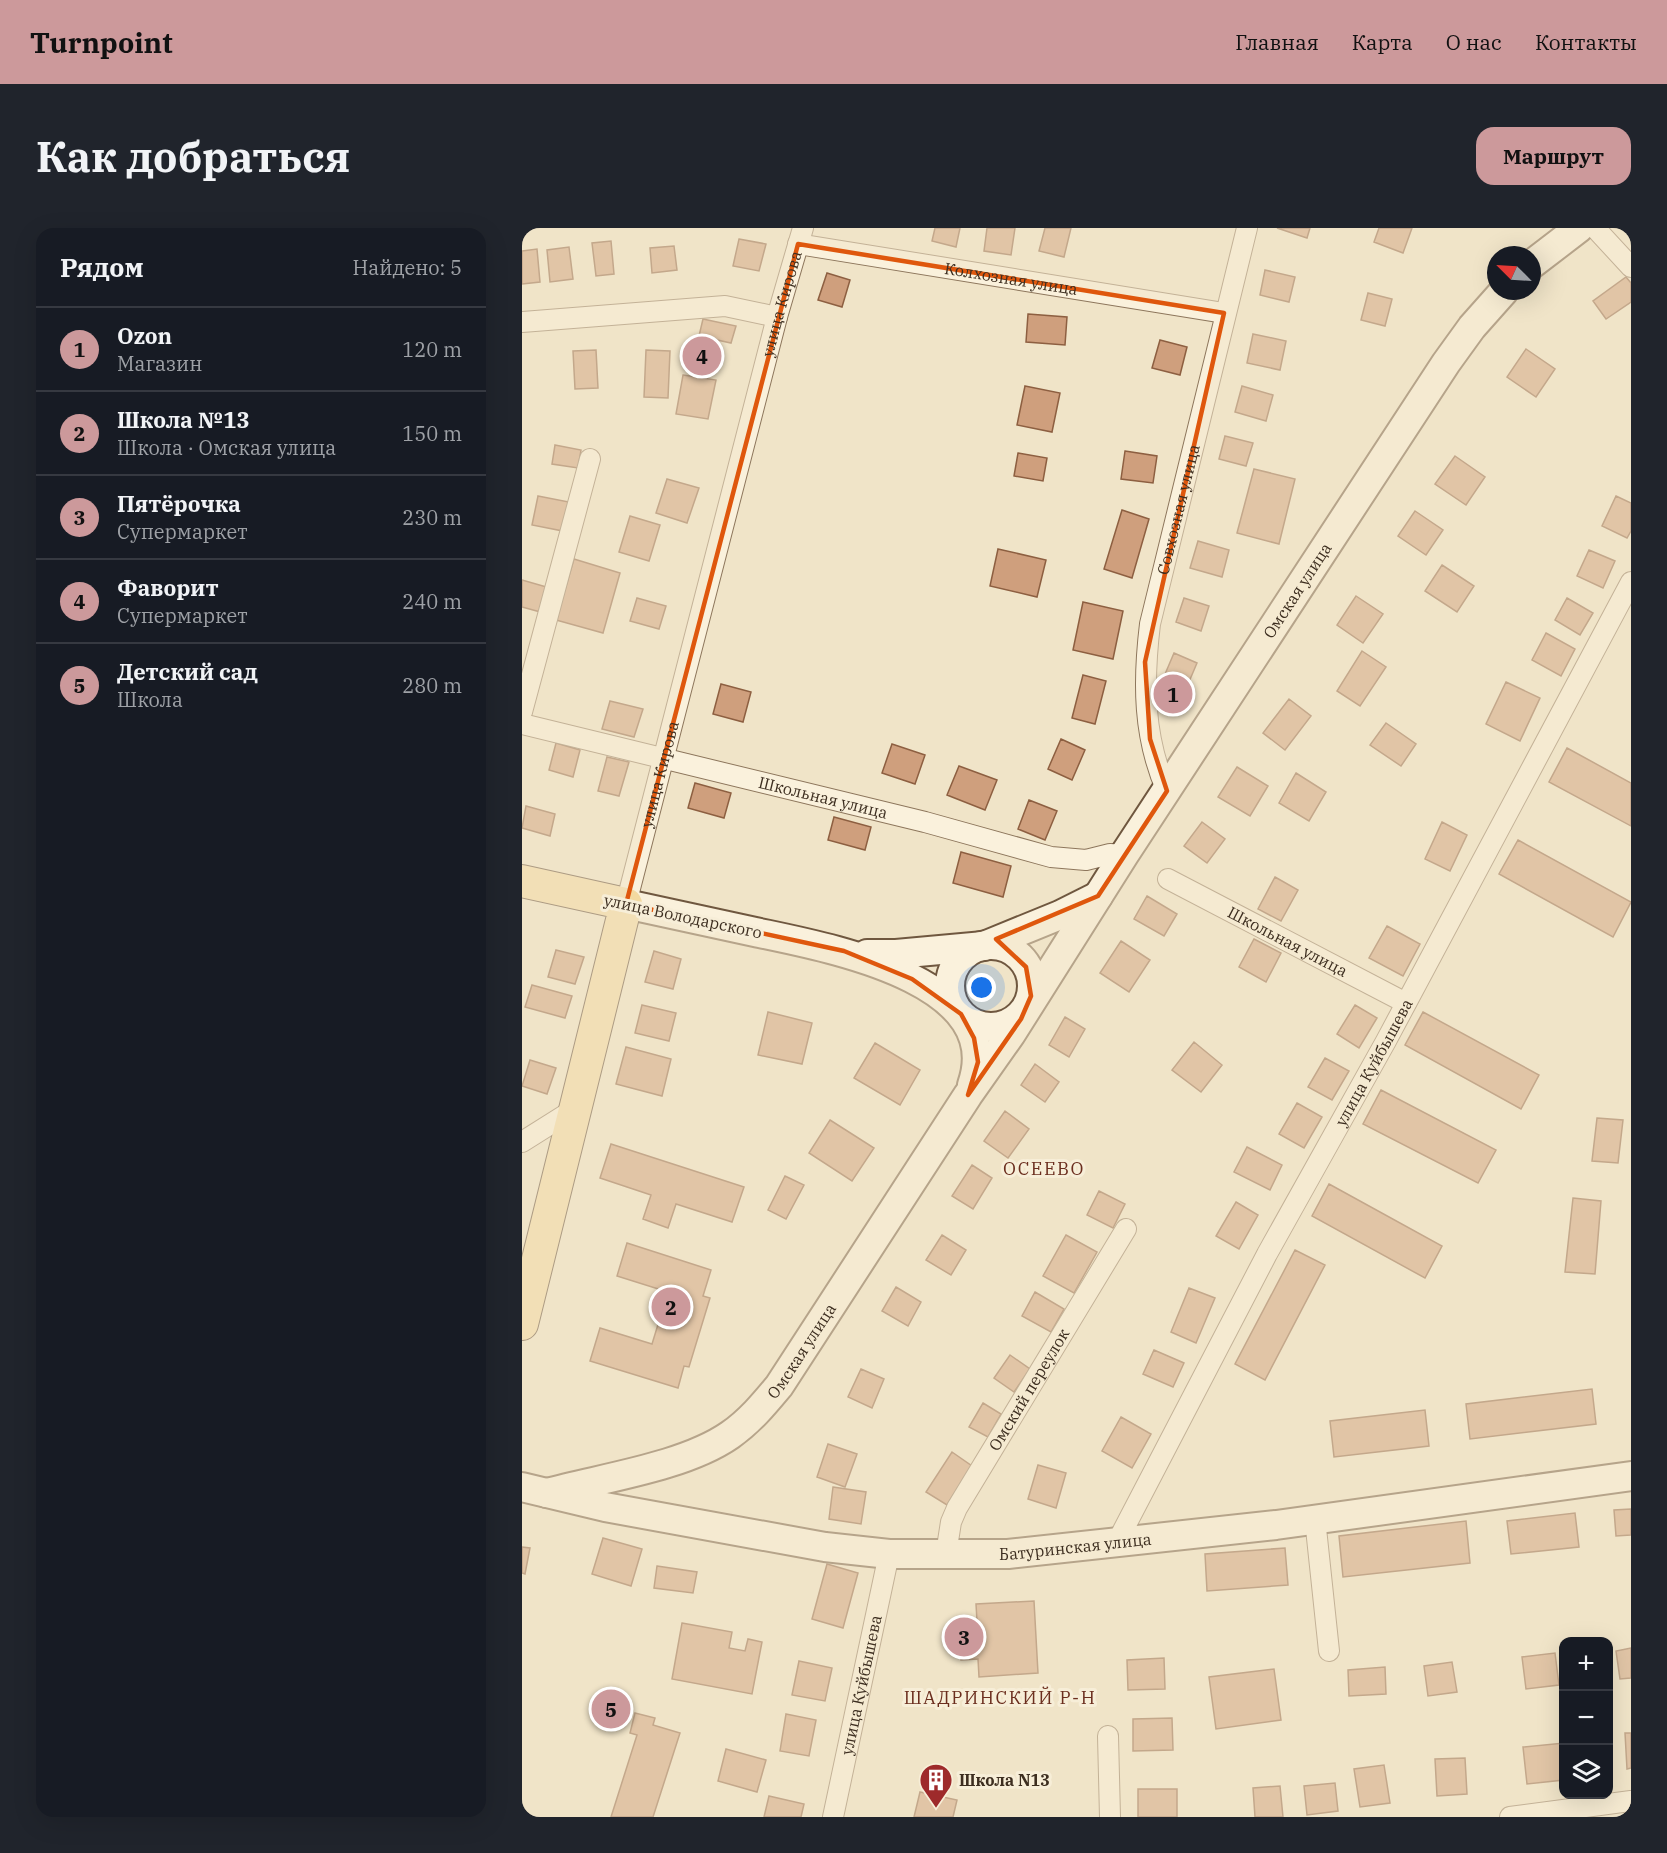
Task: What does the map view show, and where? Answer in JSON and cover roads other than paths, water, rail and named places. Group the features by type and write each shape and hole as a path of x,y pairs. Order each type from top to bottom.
{"main road":[{"name":"улица Володарского","path":"522,881 626,904"},
{"name":"улица Кирова","path":"522,1324 626,904"}],"street":[{"name":"Совхозная улица","path":"1167,792 1157,769 1145,708 1145,662 1150,624 1224,313 1247,228"},
{"path":"1541,257 1579,228"},
{"path":"1595,228 1631,267"},
{"name":"Колхозная улица","path":"801,236 1224,313"},
{"name":"улица Кирова","path":"626,904 777,316 801,236"},
{"name":"Омская улица","path":"535,1490 660,1465 729,1436 756,1413 785,1376 1027,1008 1124,855 1446,363 1472,327 1496,300"},
{"path":"522,322 725,306 777,316"},
{"path":"522,712 590,459"},
{"name":"улица Куйбышева","path":"1117,1542 1262,1264 1406,1003 1631,582"},
{"name":"Школьная улица","path":"522,724 925,822 1051,857 1086,860 1110,854 1124,855"},
{"name":"Школьная улица","path":"1168,879 1406,1003"},
{"path":"984,946 1005,948 1022,961 1031,981 1031,996 1027,1008 1013,1020 993,1027 975,1024 961,1014 951,994 952,973 964,955 984,946 1060,915 1098,896"},
{"name":"улица Володарского","path":"626,904 844,951 896,954 984,946"},
{"name":"улица Володарского","path":"844,951 912,979 961,1014"},
{"name":"Омская улица","path":"961,1014 974,1038 978,1055 968,1095"},
{"path":"522,1142 576,1108"},
{"name":"Омский переулок","path":"946,1554 951,1522 957,1508 1126,1229"},
{"name":"Батуринская улица","path":"535,1490 765,1538 889,1554 1008,1554 1315,1519 1631,1476"},
{"path":"1315,1519 1329,1651"},
{"name":"улица Куйбышева","path":"833,1817 889,1554"},
{"path":"1108,1736 1110,1817"},
{"path":"1522,1816 1631,1801"}],"place":[{"name":"Фаворит","path":"702,356"},
{"name":"Ozon","path":"1173,694"},
{"name":"Школа №13","path":"671,1307"},
{"name":"Пятёрочка","path":"964,1637"},
{"name":"Детский сад","path":"611,1709"},
{"name":"Школа N13","path":"936,1809"}],"district":[{"name":"ОСЕЕВО","path":"1044,1169"},
{"name":"ШАДРИНСКИЙ Р-Н","path":"1000,1698"}]}
